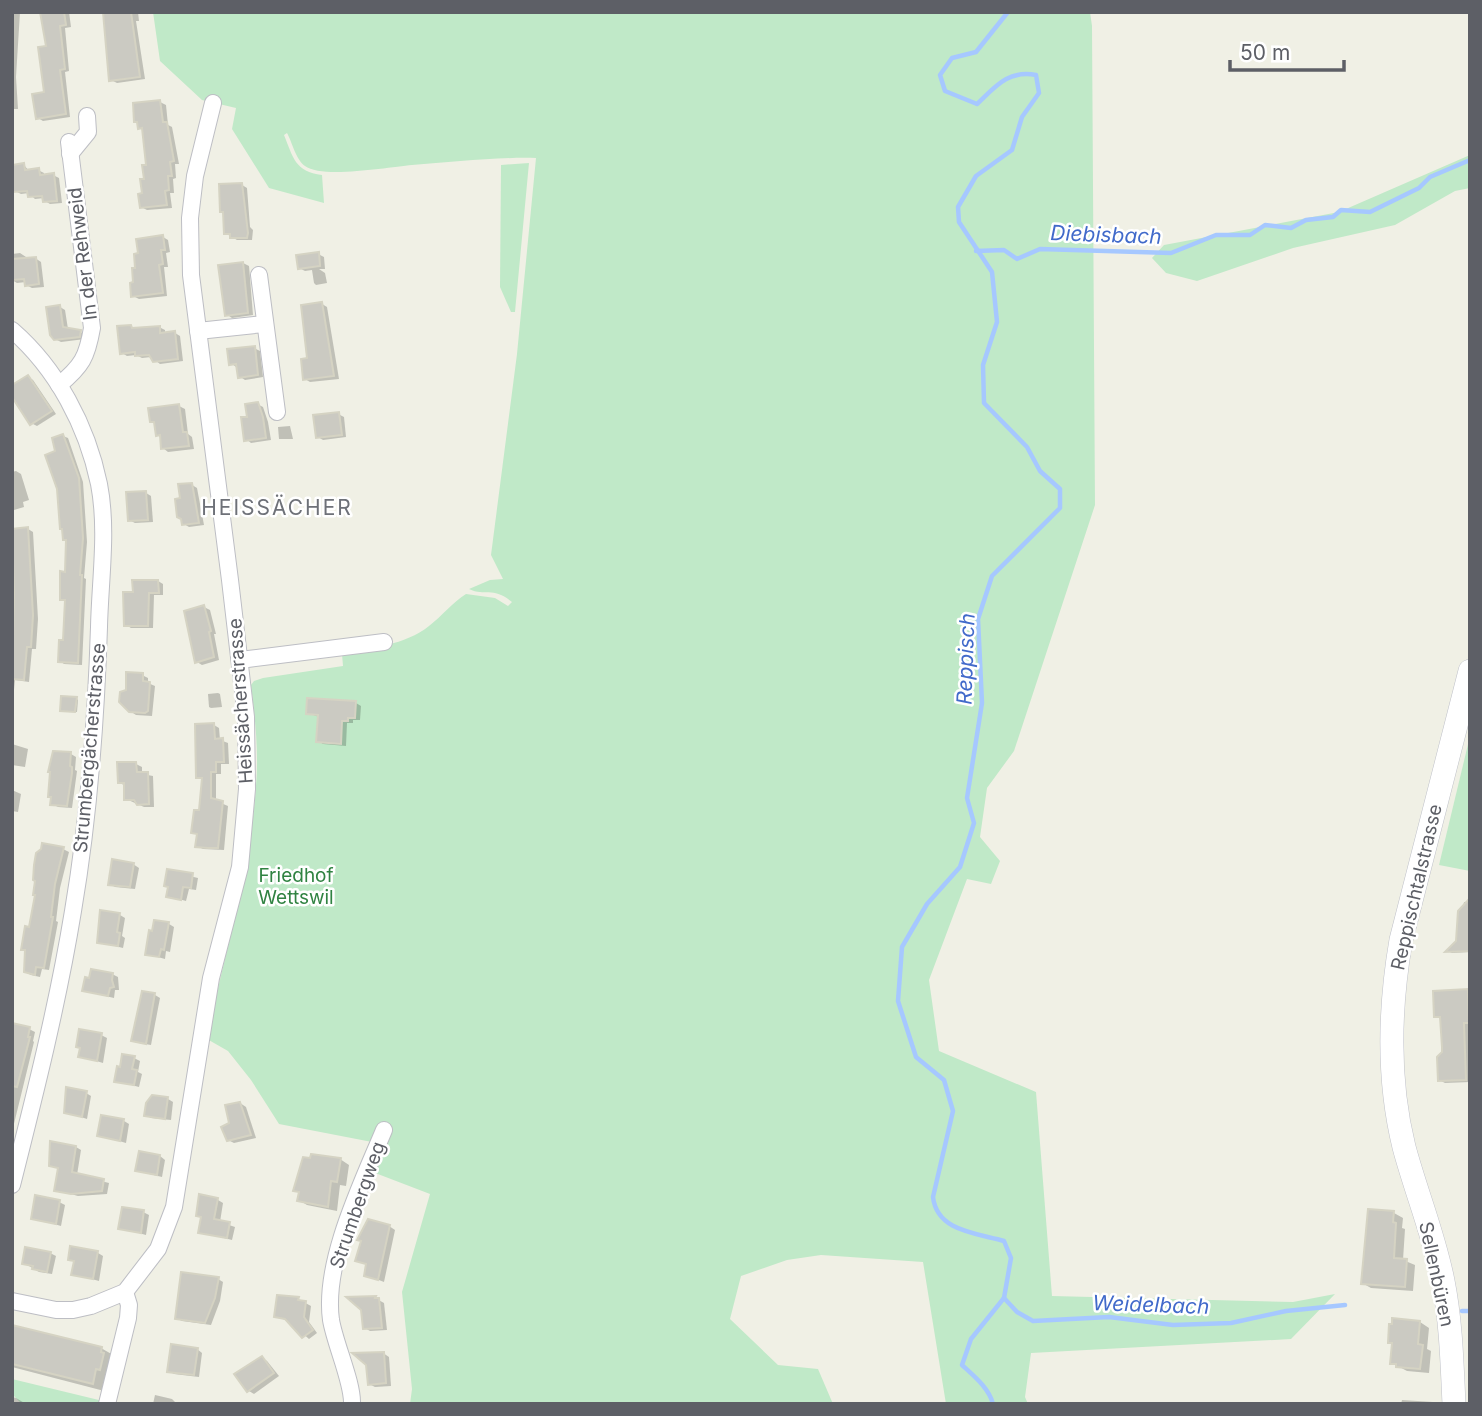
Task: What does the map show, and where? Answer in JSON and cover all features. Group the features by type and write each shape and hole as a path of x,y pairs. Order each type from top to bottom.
{"main road":[{"name":"Reppischtalstrasse","path":"1404,1147 1391,1057 1394,981 1401,940 1470,671"},
{"name":"Sellenbüren","path":"1404,1147 1443,1282 1452,1348 1454,1404"}],"street":[{"name":"Heissächerstrasse","path":"125,1292 158,1249 174,1207 211,978 240,867 248,777 240,660 191,275 190,218 195,176 213,103"},
{"name":"In der Rehweid","path":"59,384 76,371 88,353 92,328 70,148 88,132 87,116"},
{"path":"259,275 277,411"},
{"path":"198,331 264,324"},
{"name":"Strumbergächerstrasse","path":"12,330 37,354 59,384 88,442 103,508 97,677 86,820 73,911 44,1058 12,1185"},
{"path":"240,660 384,642"},
{"name":"Strumbergweg","path":"352,1404 331,1319 330,1284 362,1181 384,1130"},
{"path":"12,1301 41,1308 73,1311 125,1292 129,1305 128,1318 107,1404"}],"green space":[{"name":"Friedhof Wettswil","path":"153,12 1090,12 1095,505 1014,751 987,788 980,837 1000,861 991,884 967,879 929,980 939,1051 1036,1092 1052,1296 1293,1302 1335,1294 1291,1339 1031,1353 1025,1397 1028,1404 946,1404 923,1262 821,1255 787,1260 741,1276 730,1319 778,1365 818,1369 833,1404 410,1404 412,1389 402,1292 430,1194 370,1171 372,1142 279,1124 251,1080 228,1051 207,1039 242,882 253,818 257,761 251,685 263,678 343,666 342,654 409,638 429,626 466,594 495,598 508,606 512,602 500,594 469,589 490,580 503,579 491,555 517,354 536,158 489,159 326,172 314,170 302,163 287,133 284,135 300,167 322,175 324,203 269,188 232,129 236,108 202,100 160,61"},
{"path":"1470,155 1470,188 1455,191 1395,225 1293,248 1197,281 1166,273 1152,258 1164,245 1339,212"},
{"path":"529,163 515,312 511,312 500,287 501,165"},
{"path":"1470,736 1470,871 1439,865"},
{"path":"12,1379 103,1401 102,1404 27,1404 20,1402 12,1394"}],"building":[{"path":"40,12 64,12 66,25 60,26 65,69 60,70 66,114 36,119 32,94 44,92 38,47 46,46"},
{"path":"103,12 131,12 140,77 109,81"},
{"path":"160,100 174,161 170,162 172,176 168,176 169,190 165,191 167,205 140,208 140,179 144,179 142,165 146,165 142,128 138,129 137,122 134,122 133,103"},
{"path":"24,163 25,170 39,168 40,175 54,173 57,201 43,202 42,196 28,197 27,191 13,192 12,165"},
{"path":"242,183 247,238 230,238 230,234 224,234 219,184"},
{"path":"163,235 165,250 161,250 163,264 159,265 163,293 131,297 134,254 138,253 136,239"},
{"path":"319,252 320,266 298,269 296,255"},
{"path":"36,257 39,284 25,286 24,279 12,280 12,259"},
{"path":"243,262 248,313 225,316 218,265"},
{"path":"322,302 334,376 303,380 301,359 307,358 301,305"},
{"path":"60,305 63,327 81,330 80,337 54,340 50,335 46,307"},
{"path":"131,325 132,328 160,326 160,333 175,331 178,359 153,362 149,355 135,356 135,352 120,354 117,326"},
{"path":"255,346 258,375 238,378 236,364 229,365 227,349"},
{"path":"28,375 52,411 30,425 12,397 12,385"},
{"path":"258,402 266,438 244,441 241,417 247,417 245,404"},
{"path":"179,404 183,432 187,432 189,446 161,449 160,435 156,436 148,408"},
{"path":"339,412 342,435 316,438 313,415"},
{"path":"63,434 79,478 83,538 78,663 58,662 59,640 63,640 65,600 60,600 60,571 65,572 66,540 63,540 60,529 57,489 45,455 55,451 52,438"},
{"path":"192,483 199,523 182,525 181,519 177,517 175,499 180,498 178,484"},
{"path":"146,491 148,520 128,521 126,492"},
{"path":"28,527 33,615 31,647 27,647 24,680 12,679 12,529"},
{"path":"132,580 158,580 159,593 149,593 148,626 124,626 123,592 133,592"},
{"path":"204,605 214,657 195,663 184,611"},
{"path":"126,672 143,673 143,681 150,682 148,711 145,713 129,712 119,702 120,692 126,690"},
{"path":"61,696 77,697 75,712 60,711"},
{"path":"307,698 356,701 355,718 342,721 341,744 316,742 318,715 306,714"},
{"path":"214,723 215,739 223,738 224,762 216,762 216,772 211,772 211,798 223,801 218,848 195,847 197,834 191,833 194,810 199,810 202,778 196,778 195,724"},
{"path":"53,751 71,752 72,773 67,806 50,805 48,772"},
{"path":"117,762 136,762 137,772 148,772 149,804 137,805 134,800 124,800 124,783 118,783"},
{"path":"42,843 64,847 55,884 53,917 44,968 36,967 35,975 24,972 25,950 21,950 35,895 33,880 36,853 41,849"},
{"path":"112,859 134,863 130,887 108,885"},
{"path":"167,869 193,873 191,888 183,887 181,900 166,897 168,887 164,886"},
{"path":"1470,898 1470,951 1445,952 1456,941 1458,911"},
{"path":"100,910 120,913 118,946 97,943"},
{"path":"154,920 169,922 164,950 161,949 159,957 145,955 149,930 152,931"},
{"path":"91,969 113,973 114,987 110,988 108,996 82,991 85,977 89,978"},
{"path":"1468,989 1469,1023 1464,1023 1466,1080 1438,1081 1437,1057 1442,1052 1442,1047 1440,1017 1434,1017 1433,991"},
{"path":"142,991 155,993 146,1044 131,1041"},
{"path":"12,1023 30,1027 30,1037 17,1087 12,1086"},
{"path":"79,1029 102,1033 97,1061 78,1057 80,1048 76,1047"},
{"path":"122,1054 135,1056 132,1069 137,1070 134,1085 114,1082"},
{"path":"66,1087 87,1091 82,1117 64,1113"},
{"path":"152,1095 168,1097 165,1119 144,1116 146,1103"},
{"path":"240,1102 251,1135 227,1141 221,1127 229,1123 225,1105"},
{"path":"101,1115 124,1119 120,1141 97,1136"},
{"path":"50,1141 76,1146 72,1172 104,1179 102,1191 71,1194 54,1191 58,1168 49,1166"},
{"path":"139,1151 160,1155 157,1175 135,1171"},
{"path":"311,1154 341,1158 337,1182 331,1181 328,1207 297,1201 299,1192 293,1191 303,1157 310,1158"},
{"path":"199,1194 218,1198 214,1219 230,1222 227,1238 198,1233 201,1217 196,1216"},
{"path":"35,1195 60,1200 56,1224 31,1219"},
{"path":"122,1207 144,1210 141,1233 118,1229"},
{"path":"1368,1209 1394,1211 1394,1258 1407,1259 1405,1287 1361,1284"},
{"path":"368,1219 390,1225 378,1280 364,1276 366,1264 355,1261 361,1241 357,1240"},
{"path":"70,1246 98,1251 93,1279 71,1275 74,1261 68,1260"},
{"path":"25,1247 51,1252 47,1272 22,1264"},
{"path":"181,1272 219,1277 215,1298 205,1323 175,1319"},
{"path":"277,1295 299,1297 298,1300 306,1301 304,1317 313,1330 302,1338 285,1319 274,1317"},
{"path":"376,1296 375,1298 379,1298 382,1328 363,1329 361,1310 346,1297"},
{"path":"1392,1318 1420,1321 1418,1344 1423,1345 1420,1369 1390,1364 1392,1343 1388,1343"},
{"path":"12,1325 102,1347 101,1352 104,1353 100,1370 96,1369 93,1384 12,1364"},
{"path":"171,1344 198,1348 194,1375 167,1372"},
{"path":"384,1352 386,1383 368,1385 366,1365 352,1353"},
{"path":"262,1356 274,1373 247,1392 234,1374"}],"waterway":[{"name":"Reppisch","path":"993,1404 985,1388 962,1365 971,1339 1004,1298 1011,1258 1004,1241 959,1229 942,1217 936,1208 933,1197 953,1111 944,1080 916,1057 898,1001 902,947 927,904 960,867 974,823 967,798 982,703 978,619 992,576 1060,508 1060,489 1040,471 1027,447 984,403 983,365 997,322 992,272 959,222 958,207 976,176 1012,150 1022,117 1039,93 1036,75 1010,77 977,104 945,91 940,75 952,58 976,52 1008,12"},
{"name":"Diebisbach","path":"976,251 1004,250 1017,259 1040,249 1171,253 1216,235 1250,235 1265,225 1291,228 1306,220 1333,217 1341,210 1370,212 1419,188 1430,177 1470,160"},
{"name":"Weidelbach","path":"1004,1298 1017,1312 1033,1321 1109,1317 1173,1325 1231,1323 1286,1311 1345,1305"},
{"name":"Weidelbach","path":"1462,1311 1470,1311"}],"district":[{"name":"HEISSÄCHER","path":"277,508"}]}
